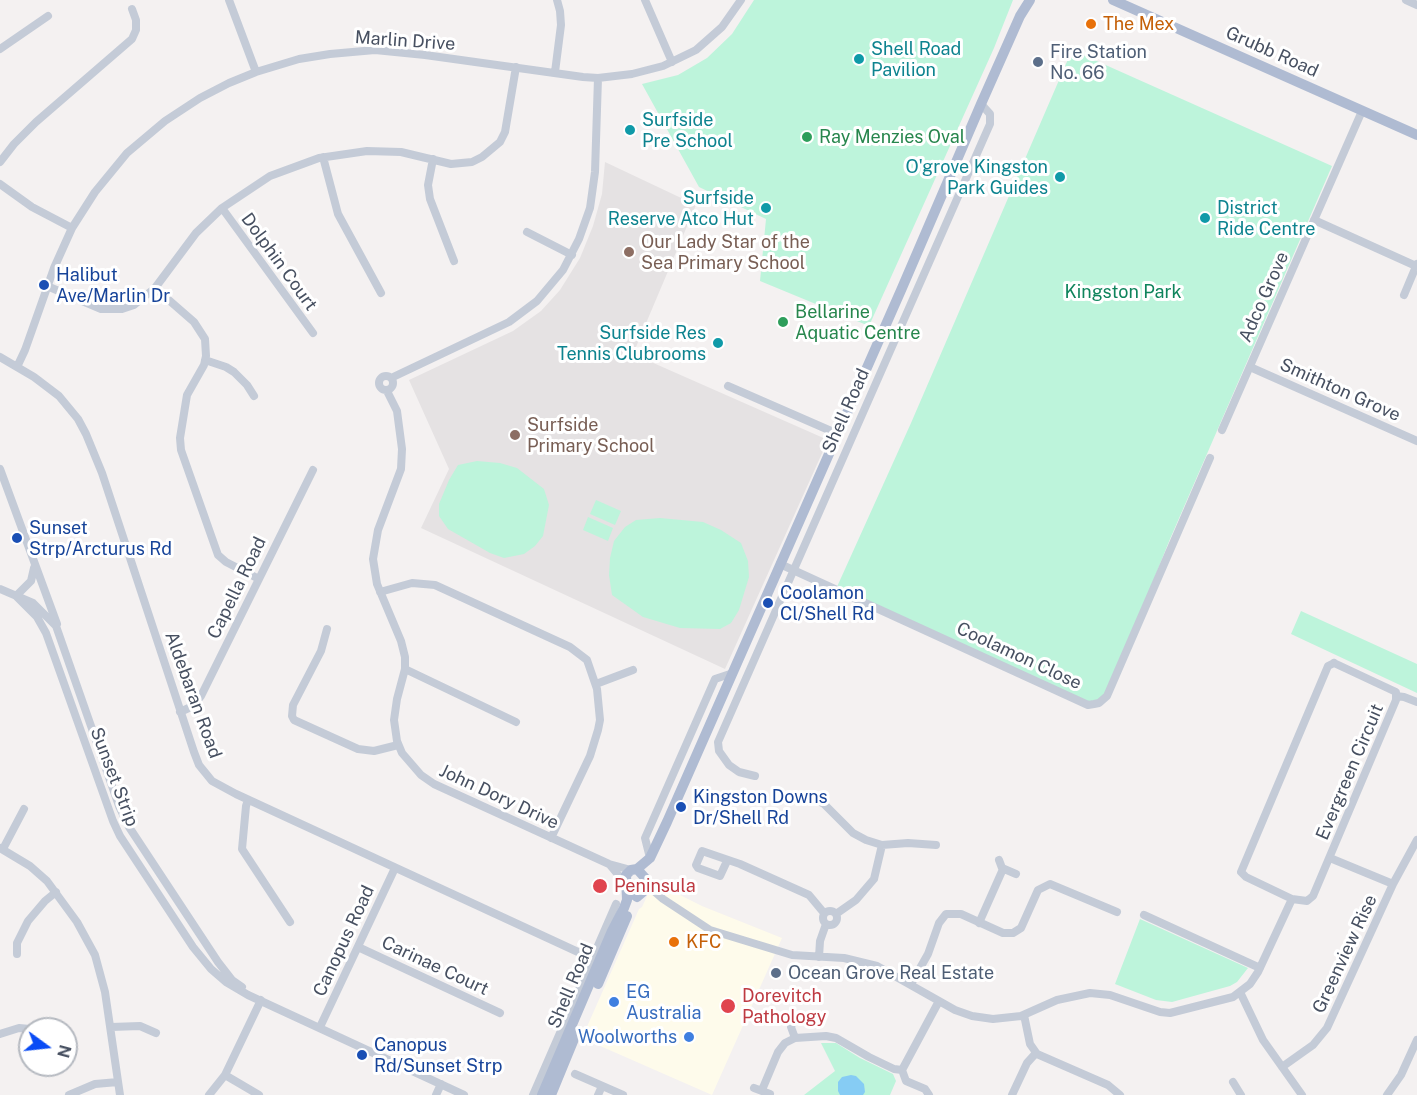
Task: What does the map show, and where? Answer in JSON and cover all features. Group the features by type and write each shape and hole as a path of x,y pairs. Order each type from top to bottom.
{"main road":[{"name":"Shell Road","path":"1020,16 1024,0"},
{"name":"Shell Road","path":"550,1095 612,931 624,908 626,875 650,858 667,822 1020,16 1030,0"},
{"name":"Grubb Road","path":"1113,0 1417,135"},
{"name":"Shell Road","path":"537,1093 575,1027 631,908 643,889 667,822"},
{"path":"634,869 643,889"},
{"path":"626,886 643,889"}],"street":[{"path":"230,0 256,72"},
{"path":"555,72 561,25 557,0"},
{"path":"645,0 672,62"},
{"name":"Marlin Drive","path":"17,367 26,350 47,286 72,228 95,192 128,153 200,98 256,72 298,59 375,50 598,78 632,74 672,62 696,50 709,40 735,11 741,0"},
{"path":"1407,0 1417,5"},
{"path":"0,162 31,127 132,39 136,30 136,20 132,9"},
{"path":"0,49 48,16"},
{"path":"47,286 90,306 111,310 134,305 155,288 196,232 222,208 270,176 323,157 367,151 401,152 451,164 472,162 492,151 500,142 508,120 516,67"},
{"path":"391,378 393,386 387,390 380,388 379,381 383,376 391,378 509,322 524,312 549,287 572,255 585,225 593,190 598,78"},
{"name":"Shell Road","path":"755,776 740,772 729,765 719,751 718,742 990,124 990,114 981,105"},
{"name":"Adco Grove","path":"1222,430 1362,111"},
{"path":"323,157 338,214 381,293"},
{"path":"433,159 428,185 430,199 454,261"},
{"path":"0,184 32,207 72,228"},
{"name":"Dolphin Court","path":"222,208 313,333"},
{"path":"1314,220 1417,265 1404,296"},
{"path":"527,232 572,255"},
{"path":"155,288 201,330 205,339 205,360 187,395 180,438 181,450 218,555 226,562 258,579"},
{"name":"Aldebaran Road","path":"0,357 34,377 59,396 78,419 86,434 102,473 194,752 205,773 222,787 248,800 591,958"},
{"path":"205,360 234,372 254,396"},
{"name":"Smithton Grove","path":"1250,367 1417,441"},
{"path":"728,386 838,434"},
{"name":"John Dory Drive","path":"387,390 397,411 402,449 401,469 373,549 374,570 380,592 401,641 405,669 394,720 398,745 410,764 434,784 609,864 634,869"},
{"name":"Coolamon Close","path":"780,564 1088,705 1099,703 1107,696 1210,458"},
{"path":"0,469 60,634"},
{"name":"Capella Road","path":"180,712 193,706 201,696 313,470"},
{"path":"16,596 31,581 34,571 33,562"},
{"path":"380,592 412,583 424,583 441,588 580,653 591,668 596,684 600,720 595,743 551,838"},
{"name":"Sunset Strip","path":"0,589 38,606 60,634 119,806 129,827 218,962 232,980 261,1000"},
{"name":"Sunset Strip","path":"16,596 37,618 46,633 112,821 193,947 211,969 226,982 261,1000 464,1095"},
{"path":"327,629 321,651 293,705 294,720 358,749 374,751 398,745"},
{"name":"Evergreen Circuit","path":"1334,663 1396,692 1396,700 1330,858 1313,896 1306,901 1292,898 1246,877 1241,872 1328,666 1334,663"},
{"path":"405,669 516,722"},
{"path":"596,684 633,670"},
{"path":"650,858 645,838 715,679 731,677 741,687"},
{"path":"1396,696 1417,702"},
{"path":"806,795 824,804 860,837 882,845 914,843 936,845"},
{"path":"248,800 242,849 290,922"},
{"path":"24,809 1,849 30,866 56,892 95,955 105,992 120,1095"},
{"name":"Greenview Rise","path":"1282,1067 1312,1045 1327,1028 1393,884 1417,840"},
{"path":"836,914 856,900 874,879 882,845"},
{"path":"1330,858 1393,884"},
{"path":"999,860 1003,869 1016,874"},
{"path":"727,861 740,864 806,893 824,914"},
{"name":"John Dory Drive","path":"609,864 626,886"},
{"name":"Canopus Road","path":"320,1027 395,868"},
{"path":"979,923 1003,869"},
{"path":"911,984 928,954 939,922 946,914 956,913 1004,933 1017,931 1024,922 1038,890 1050,884 1117,912"},
{"path":"643,889 663,899 710,930 792,955 859,960 877,966 911,984 955,1011 972,1016 993,1018 1024,1015 1057,1000 1090,993 1110,995 1160,1012 1170,1013 1233,997 1250,984 1260,968 1292,898"},
{"path":"16,954 17,943 28,921 56,892"},
{"name":"Shell Road","path":"537,1093 591,958 616,904"},
{"path":"824,914 829,911 836,914"},
{"path":"819,957 820,941 826,924 823,920 824,914"},
{"path":"826,924 834,924 837,920 836,914"},
{"path":"1144,915 1260,968"},
{"name":"Carinae Court","path":"358,947 500,1013"},
{"path":"1240,993 1263,1040 1302,1095"},
{"path":"209,1095 225,1076 261,1000"},
{"path":"929,1095 926,1089 906,1081 902,1070 939,1001"},
{"path":"1024,1015 1030,1044 1036,1053 1108,1086 1120,1095"},
{"path":"795,1016 791,1027 795,1038"},
{"path":"111,1027 140,1026 156,1033"},
{"path":"0,1034 18,1028"},
{"path":"762,1090 778,1052 785,1043 795,1038 826,1036 836,1038 869,1057 894,1069 902,1070"},
{"path":"1387,1095 1401,1075 1416,1043"},
{"path":"1012,1095 1027,1063 1036,1053"},
{"path":"575,1074 623,1095"},
{"path":"225,1076 259,1095"},
{"path":"69,1095 95,1084 118,1082"},
{"path":"1233,1082 1241,1095"},
{"path":"436,1095 441,1084"},
{"path":"598,1095 602,1086"}],"shaded area":[{"path":"605,162 696,205 633,354 828,440 725,669 421,528 449,469 409,380 513,331 541,311 560,290 580,258 593,226 602,194"},
{"path":"655,879 702,906 782,938 712,1095 582,1038 639,909"}],"green space":[{"path":"754,0 1013,0 994,48 869,326 760,281 766,219 699,187 642,84 678,75 707,58 732,34"},
{"name":"Kingston Park","path":"1072,50 1332,166 1170,539 1107,696 1088,705 836,589 911,423"},
{"path":"477,461 500,463 517,468 544,489 549,505 543,536 524,554 504,558 490,553 448,529 439,516 439,504 458,465"},
{"path":"596,500 621,511 615,525 590,514"},
{"path":"588,517 613,528 608,541 583,530"},
{"path":"660,518 703,522 741,543 748,561 749,577 739,610 731,623 720,629 680,628 643,617 612,595 609,575 614,541 625,527 636,520"},
{"path":"1301,611 1417,664 1417,693 1291,634"},
{"path":"1140,919 1248,968 1237,982 1230,986 1172,1002 1156,1000 1115,984"},
{"path":"821,1043 836,1043 893,1074 896,1081 890,1095 804,1095 835,1071"}],"water":[{"path":"856,1076 864,1084 863,1095 840,1095 838,1082 842,1077"}],"place":[{"name":"The Mex","path":"1091,24"},
{"name":"Shell Road Pavilion","path":"859,59"},
{"name":"Fire Station No. 66","path":"1038,62"},
{"name":"Surfside Pre School","path":"630,130"},
{"name":"Ray Menzies Oval","path":"807,137"},
{"name":"O'grove Kingston Park Guides","path":"1060,177"},
{"name":"Surfside Reserve Atco Hut","path":"766,208"},
{"name":"District Ride Centre","path":"1205,218"},
{"name":"Our Lady Star of the Sea Primary School","path":"629,252"},
{"name":"Halibut Ave/Marlin Dr","path":"44,285"},
{"name":"Bellarine Aquatic Centre","path":"783,322"},
{"name":"Surfside Res Tennis Clubrooms","path":"718,343"},
{"name":"Surfside Primary School","path":"515,435"},
{"name":"Sunset Strp/Arcturus Rd","path":"17,538"},
{"name":"Coolamon Cl/Shell Rd","path":"768,603"},
{"name":"Kingston Downs Dr/Shell Rd","path":"681,807"},
{"name":"Peninsula","path":"600,886"},
{"name":"KFC","path":"674,942"},
{"name":"Ocean Grove Real Estate","path":"776,973"},
{"name":"EG Australia","path":"614,1002"},
{"name":"Dorevitch Pathology","path":"728,1006"},
{"name":"Woolworths","path":"689,1037"},
{"name":"Canopus Rd/Sunset Strp","path":"362,1055"}]}
